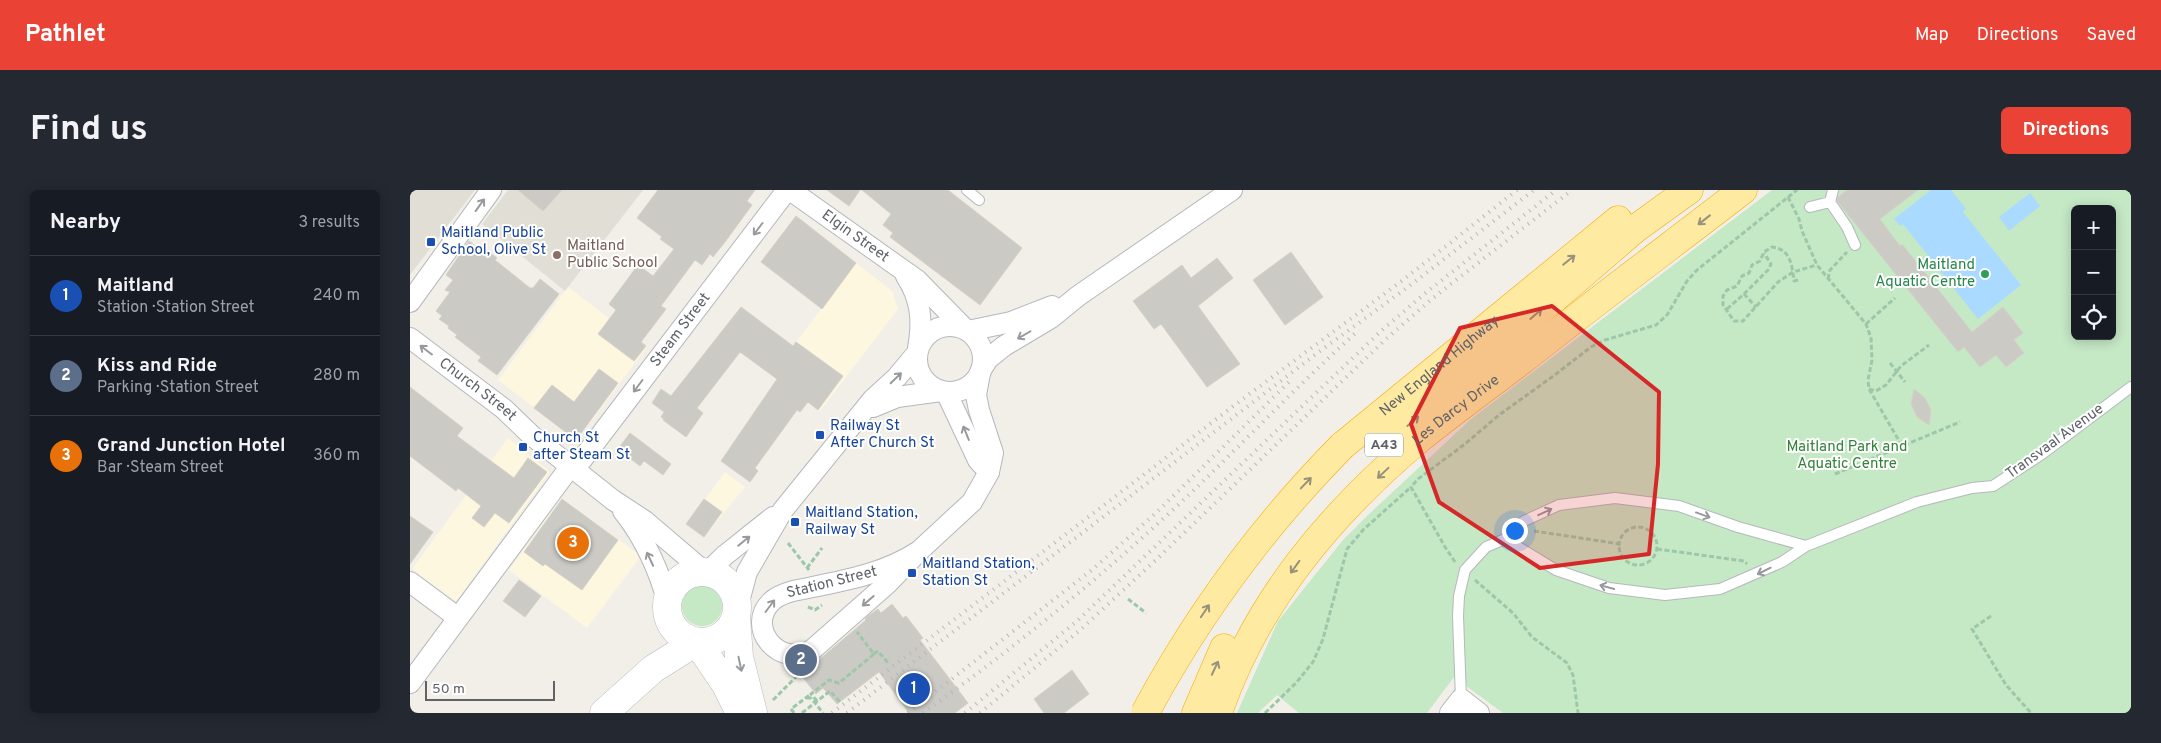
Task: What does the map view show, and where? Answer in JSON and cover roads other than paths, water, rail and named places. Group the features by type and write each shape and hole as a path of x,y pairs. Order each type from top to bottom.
{"highway":[{"name":"New England Highway","path":"1145,713 1192,631 1230,576 1298,492 1342,446 1625,214 1658,190"},
{"name":"A43","path":"1196,713 1213,670 1250,600 1277,559 1315,514 1355,473 1429,407 1635,229 1689,190"},
{"name":"Les Darcy Drive","path":"1218,713 1247,642 1270,603 1297,564 1326,529 1367,487 1419,440 1742,190"}],"main road":[{"path":"614,704 637,680 654,655 672,591 680,581 692,574 706,573 727,582 734,594 739,657 762,709"},
{"path":"668,607 669,617 676,630 682,636 696,642 718,638 730,629 736,612"},
{"path":"614,704 668,658 696,642"},
{"path":"696,642 725,683 740,713"}],"street":[{"path":"410,302 491,190"},
{"name":"Elgin Street","path":"788,190 926,289 966,330"},
{"name":"Steam Street","path":"410,683 457,617 788,190"},
{"path":"851,427 872,407 882,402 906,395 954,392 970,385 988,359 1004,346 1051,318 1078,296 1232,190"},
{"name":"Elgin Street","path":"896,266 910,282 919,302 922,327 918,350"},
{"path":"736,612 747,572 783,510 873,399 903,371 918,350 922,340 934,330 949,326 966,330 1011,322 1078,296"},
{"path":"966,330 980,344 982,352 981,371"},
{"name":"Church Street","path":"410,338 504,409 531,435 613,500 645,522 706,573"},
{"path":"918,350 919,372 924,381 943,392 957,412 978,460 989,472"},
{"name":"Station Street","path":"918,551 887,584 806,654 784,654 768,642 764,634 763,617 772,601 793,590 874,573 898,564 918,551 952,523 972,502 989,472 993,453 976,395 981,371"},
{"name":"Church Street","path":"613,500 638,535 663,584 668,607"},
{"path":"706,573 724,556 783,510"},
{"path":"410,582 457,617"},
{"path":"1455,706 1479,713"}],"lane":[{"path":"967,190 979,200"},
{"path":"1833,190 1830,202 1847,227 1855,245"},
{"path":"1810,207 1830,202"},
{"name":"Transvaal Avenue","path":"1505,539 1556,570 1610,588 1665,595 1720,589 1782,562 1806,546 1917,502 1972,488 1993,486 2042,454 2131,386"},
{"path":"1455,706 1459,596 1465,570 1486,547 1505,539 1524,522 1559,505 1615,498 1679,506 1738,527 1806,546"}],"water":[{"path":"1931,190 1951,190 1966,209 1963,212 2021,285 1978,319 1903,224 1900,226 1894,219"},
{"path":"2030,193 2040,206 2009,231 1999,217"}],"railway":[{"path":"832,713 1236,404 1403,280 1517,190"},
{"path":"847,713 1316,354 1404,290 1534,190"},
{"path":"965,713 1077,621 1382,330 1428,291 1556,190"},
{"path":"980,713 1078,632 1157,559 1385,340 1433,298 1572,190"},
{"path":"923,713 1028,634 1130,549 1194,490 1296,389 1359,330"},
{"path":"908,713 1093,569 1157,512 1293,378"}],"place":[{"name":"Maitland Public School, Olive St","path":"431,242"},
{"name":"Maitland Public School","path":"557,255"},
{"name":"Maitland Aquatic Centre","path":"1985,274"},
{"name":"Railway St After Church St","path":"820,435"},
{"name":"Church St after Steam St","path":"523,447"},
{"name":"Maitland Station, Railway St","path":"795,522"},
{"name":"Grand Junction Hotel","path":"573,543"},
{"name":"Maitland Station, Station St","path":"912,573"},
{"name":"Kiss and Ride","path":"801,660"},
{"name":"Maitland","path":"914,689"}],"park label":[{"name":"Maitland Park and Aquatic Centre","path":"1847,456"}]}
